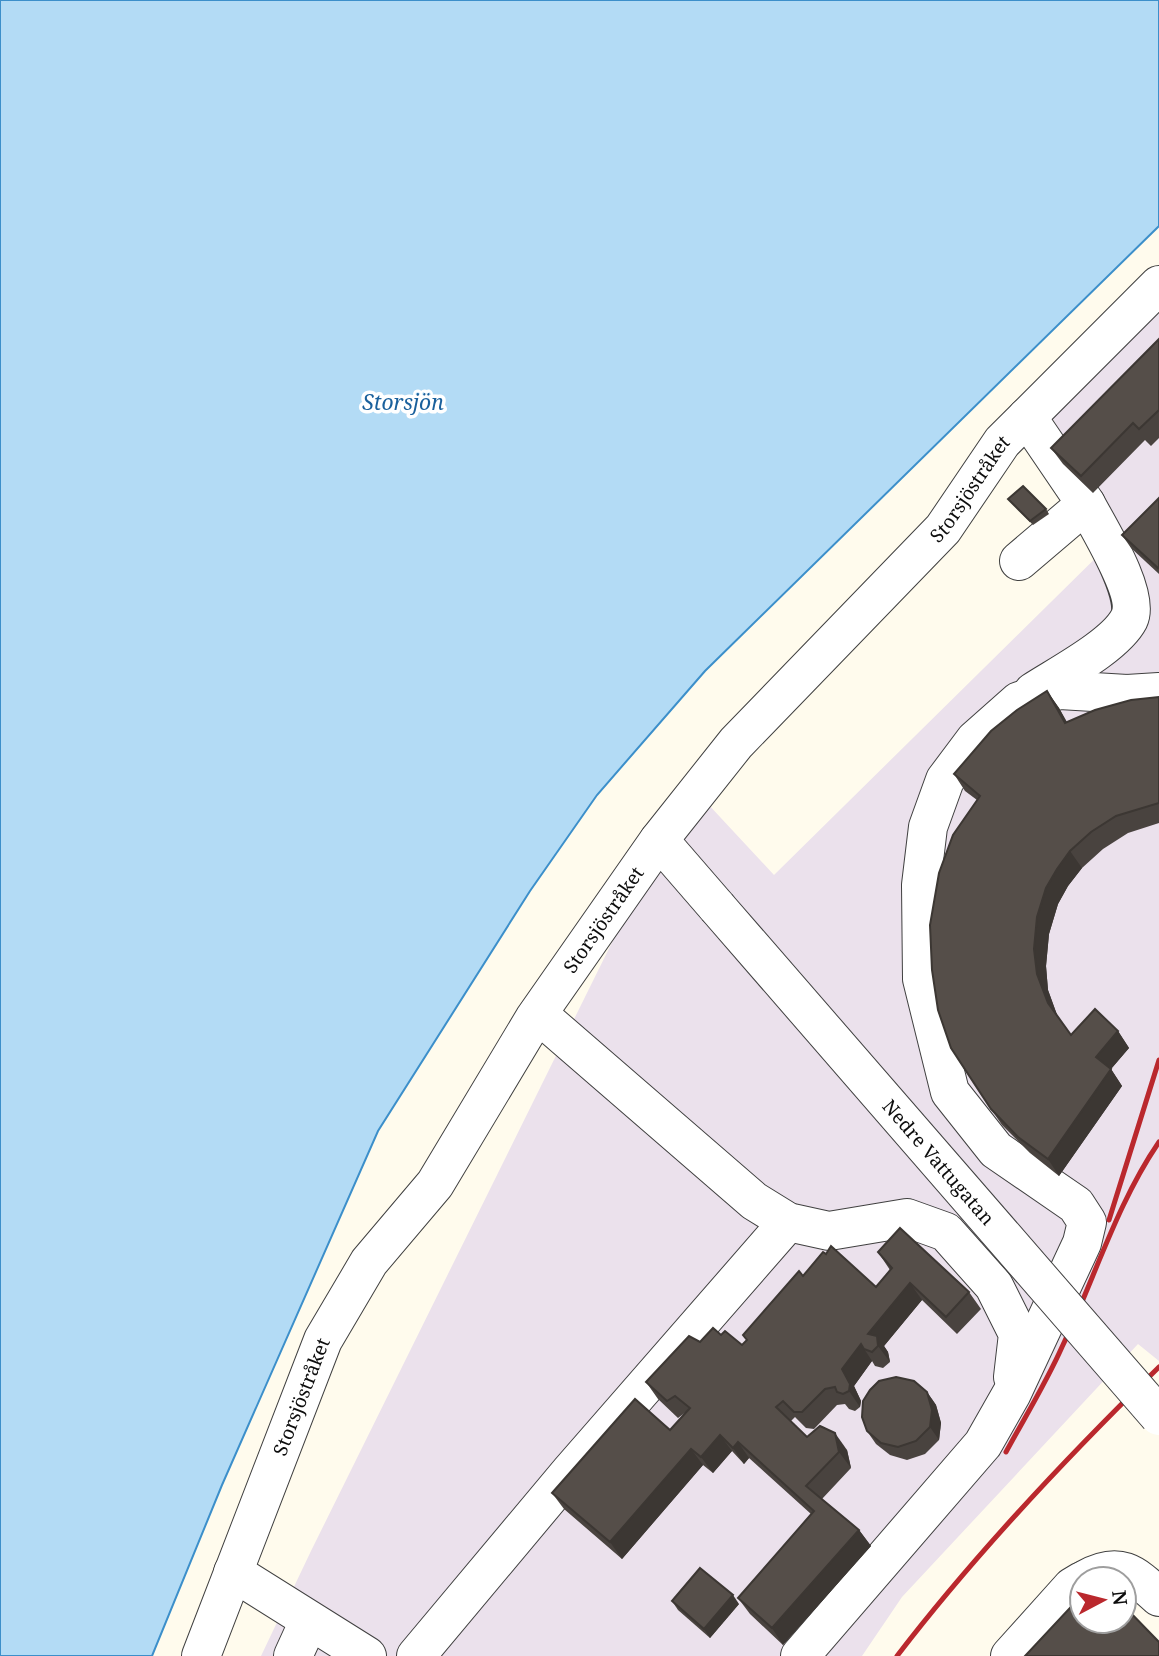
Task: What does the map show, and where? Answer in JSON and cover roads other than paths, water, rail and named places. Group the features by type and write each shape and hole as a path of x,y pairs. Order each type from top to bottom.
{"street":[{"name":"Storsjöstråket","path":"201,1656 323,1340 369,1262 435,1184 538,1014 659,840 736,743 943,529 1002,442 1159,285"},
{"path":"800,1656 983,1444 1012,1393 1082,1243 1087,1222 1076,1205 996,1150 950,1092 922,979 921,885 928,827 945,780 975,740 1019,701 1108,643 1129,618 1130,600 1120,571 1086,504 1027,417"},
{"path":"1019,561 1086,504"},
{"path":"1019,701 1060,690 1127,694 1159,692"},
{"name":"Nedre Vattugatan","path":"659,840 1159,1416"},
{"path":"538,1014 754,1201 789,1222 829,1231 907,1218 946,1232 994,1286 1018,1334 1012,1393"},
{"path":"416,1656 570,1472 789,1222"},
{"path":"233,1572 367,1656"},
{"path":"1138,1578 1159,1597"},
{"path":"1010,1656 1068,1591"},
{"path":"293,1656 309,1621"}],"water":[{"name":"Storsjön","path":"0,0 1159,0 1159,226 705,671 597,795 530,891 378,1131 222,1485 152,1656 0,1656"}],"railway":[{"path":"1109,1220 1159,1060"},
{"path":"1006,1452 1056,1360 1118,1216 1159,1142"},
{"path":"897,1656 958,1580 1023,1507 1159,1367"}]}
